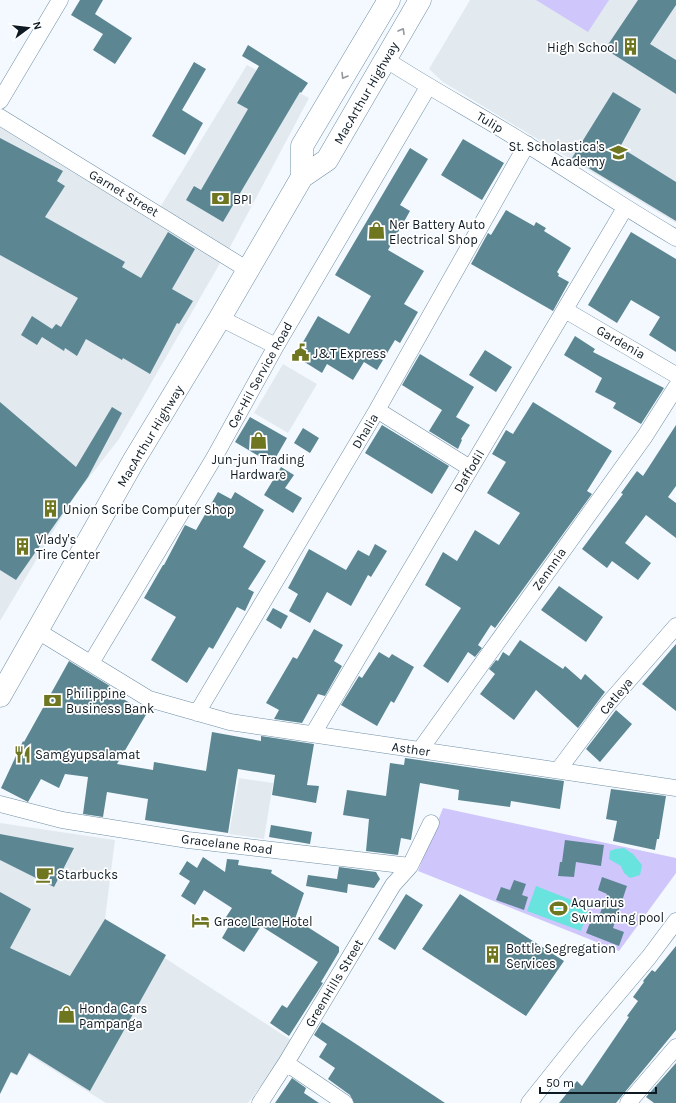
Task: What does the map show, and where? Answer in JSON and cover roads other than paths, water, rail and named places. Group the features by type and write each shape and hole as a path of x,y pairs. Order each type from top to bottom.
{"highway":[{"name":"MacArthur Highway","path":"302,177 302,146 390,0"},
{"name":"MacArthur Highway","path":"0,696 36,630 134,460 220,318 302,177 327,160 420,0"}],"street":[{"path":"0,101 60,0"},
{"name":"Tulip","path":"385,59 428,87 447,96 527,144 625,208 676,238"},
{"name":"Cer-Hil Service Road","path":"91,663 214,458 276,346 428,87"},
{"name":"Garnet Street","path":"0,117 248,270"},
{"name":"Dhalia","path":"197,713 377,410 527,144"},
{"name":"Daffodil","path":"313,734 625,208"},
{"name":"Gardenia","path":"565,310 676,374"},
{"path":"220,318 276,346"},
{"name":"Zennnia","path":"420,750 646,436 676,387"},
{"path":"377,410 470,468"},
{"name":"Catleya","path":"559,769 607,705 676,626"},
{"name":"Asther","path":"36,630 149,699 230,722 559,769 676,788"},
{"name":"Gracelane Road","path":"0,804 62,820 188,840 410,866"},
{"path":"410,866 431,824"},
{"name":"GreenHills Street","path":"260,1103 286,1063 393,885 410,866"},
{"path":"529,1103 584,1034 649,957 671,927"},
{"path":"628,1103 676,1047"},
{"path":"286,1063 345,1103"}],"water":[{"name":"Aquarius Swimming pool","path":"624,848 633,854 642,865 640,875 630,878 624,873 621,866 609,859 610,851"},
{"name":"Aquarius Swimming pool","path":"536,886 589,907 581,931 527,911"}],"place":[{"name":"High School","path":"631,47"},
{"name":"St. Scholastica's Academy","path":"618,153"},
{"name":"BPI","path":"220,199"},
{"name":"Ner Battery Auto Electrical Shop","path":"376,231"},
{"name":"J&T Express","path":"300,353"},
{"name":"Jun-jun Trading Hardware","path":"258,440"},
{"name":"Union Scribe Computer Shop","path":"50,509"},
{"name":"Vlady's Tire Center","path":"23,546"},
{"name":"Philippine Business Bank","path":"53,700"},
{"name":"Samgyupsalamat","path":"22,754"},
{"name":"Starbucks","path":"44,874"},
{"name":"Aquarius Swimming pool","path":"558,909"},
{"name":"Grace Lane Hotel","path":"201,921"},
{"name":"Bottle Segregation Services","path":"493,955"},
{"name":"Honda Cars Pampanga","path":"66,1015"}]}
